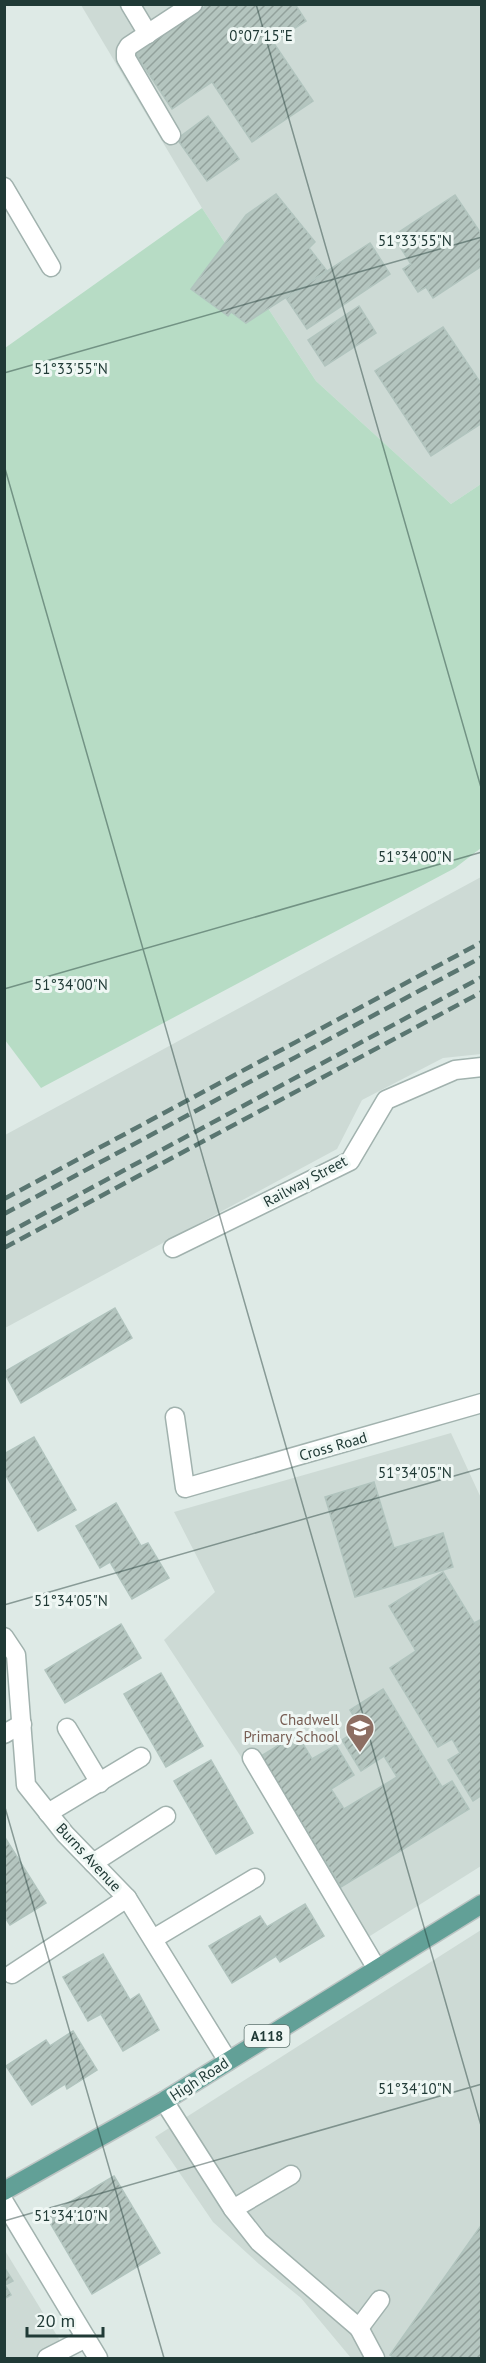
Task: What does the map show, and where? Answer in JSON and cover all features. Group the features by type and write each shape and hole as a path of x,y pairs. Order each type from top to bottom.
{"main road":[{"name":"High Road","path":"4,2191 164,2101 482,1905"}],"street":[{"path":"130,4 148,33"},
{"path":"171,135 126,58 126,51 129,46 193,4"},
{"path":"4,187 51,267"},
{"name":"Railway Street","path":"173,1248 350,1161 386,1101 455,1070 482,1066"},
{"name":"Cross Road","path":"175,1417 185,1488 482,1403"},
{"name":"Burns Avenue","path":"4,1637 16,1655 26,1785 65,1834 127,1898 228,2061"},
{"path":"4,1734 22,1724"},
{"path":"67,1728 100,1783"},
{"path":"48,1813 141,1757"},
{"path":"252,1758 377,1968"},
{"path":"93,1863 166,1816"},
{"path":"153,1939 255,1878"},
{"path":"12,1974 127,1898"},
{"path":"164,2101 233,2209 259,2242 359,2328 375,2358"},
{"path":"233,2209 291,2175"},
{"path":"4,2202 98,2358"},
{"path":"359,2328 380,2300"},
{"path":"47,2358 86,2338"}],"shaded area":[{"path":"81,5 481,5 481,484 451,504 316,381 202,208"},
{"path":"481,877 481,1054 443,1058 362,1100 337,1149 5,1328 5,1135"},
{"name":"Chadwell Primary School","path":"451,1433 481,1498 481,1866 362,1941 164,1640 215,1592 174,1512"},
{"path":"481,1930 481,2358 351,2358 301,2298 213,2222 155,2137"},
{"path":"4,2249 70,2357 5,2358"}],"green space":[{"path":"202,208 316,381 451,504 481,484 481,848 455,868 41,1088 5,1040 5,348"}],"building":[{"path":"209,4 295,4 306,21 273,42 313,101 252,142 212,82 172,109 135,53"},
{"path":"208,116 239,159 207,181 177,139"},
{"path":"276,194 315,242 309,248 327,271 246,323 231,312 228,316 191,289 246,215"},
{"path":"455,195 482,235 482,251 479,253 482,266 433,298 426,287 418,292 403,269 411,264 393,236"},
{"path":"370,243 390,274 307,329 286,298"},
{"path":"359,306 376,333 325,366 308,340"},
{"path":"443,327 482,385 482,423 431,456 375,371"},
{"path":"115,1308 132,1338 21,1403 4,1372"},
{"path":"34,1437 76,1510 38,1531 4,1472 4,1454"},
{"path":"374,1482 394,1548 443,1533 453,1567 355,1597 325,1497"},
{"path":"116,1503 141,1546 148,1543 169,1578 132,1599 110,1562 100,1568 76,1526"},
{"path":"443,1572 474,1623 482,1619 482,1795 473,1801 448,1760 460,1753 452,1739 438,1747 390,1668 416,1651 389,1606"},
{"path":"121,1624 141,1658 65,1703 45,1670"},
{"path":"161,1673 203,1746 166,1767 124,1694"},
{"path":"383,1689 442,1787 452,1781 469,1809 341,1887 261,1756 297,1734 312,1759 336,1745 354,1775 331,1789 344,1809 397,1777 384,1756 361,1771 342,1740 361,1728 350,1710"},
{"path":"211,1760 253,1833 216,1854 174,1781"},
{"path":"4,1836 46,1903 10,1925 4,1916"},
{"path":"305,1904 324,1936 280,1962 276,1956 232,1983 209,1946 260,1916 267,1927"},
{"path":"103,1954 130,2000 139,1994 159,2030 123,2051 101,2014 88,2021 63,1977"},
{"path":"73,2031 97,2070 67,2089 65,2084 32,2105 6,2066 46,2040 50,2046"},
{"path":"114,2176 160,2253 92,2294 46,2216"},
{"path":"482,2224 482,2358 395,2358 390,2355"},
{"path":"4,2267 13,2281 5,2285 11,2295 4,2299"}],"railway":[{"path":"4,1199 482,942"},
{"path":"4,1214 482,957"},
{"path":"4,1235 482,977"},
{"path":"4,1248 482,992"}],"place":[{"name":"Chadwell Primary School","path":"360,1754"}]}
